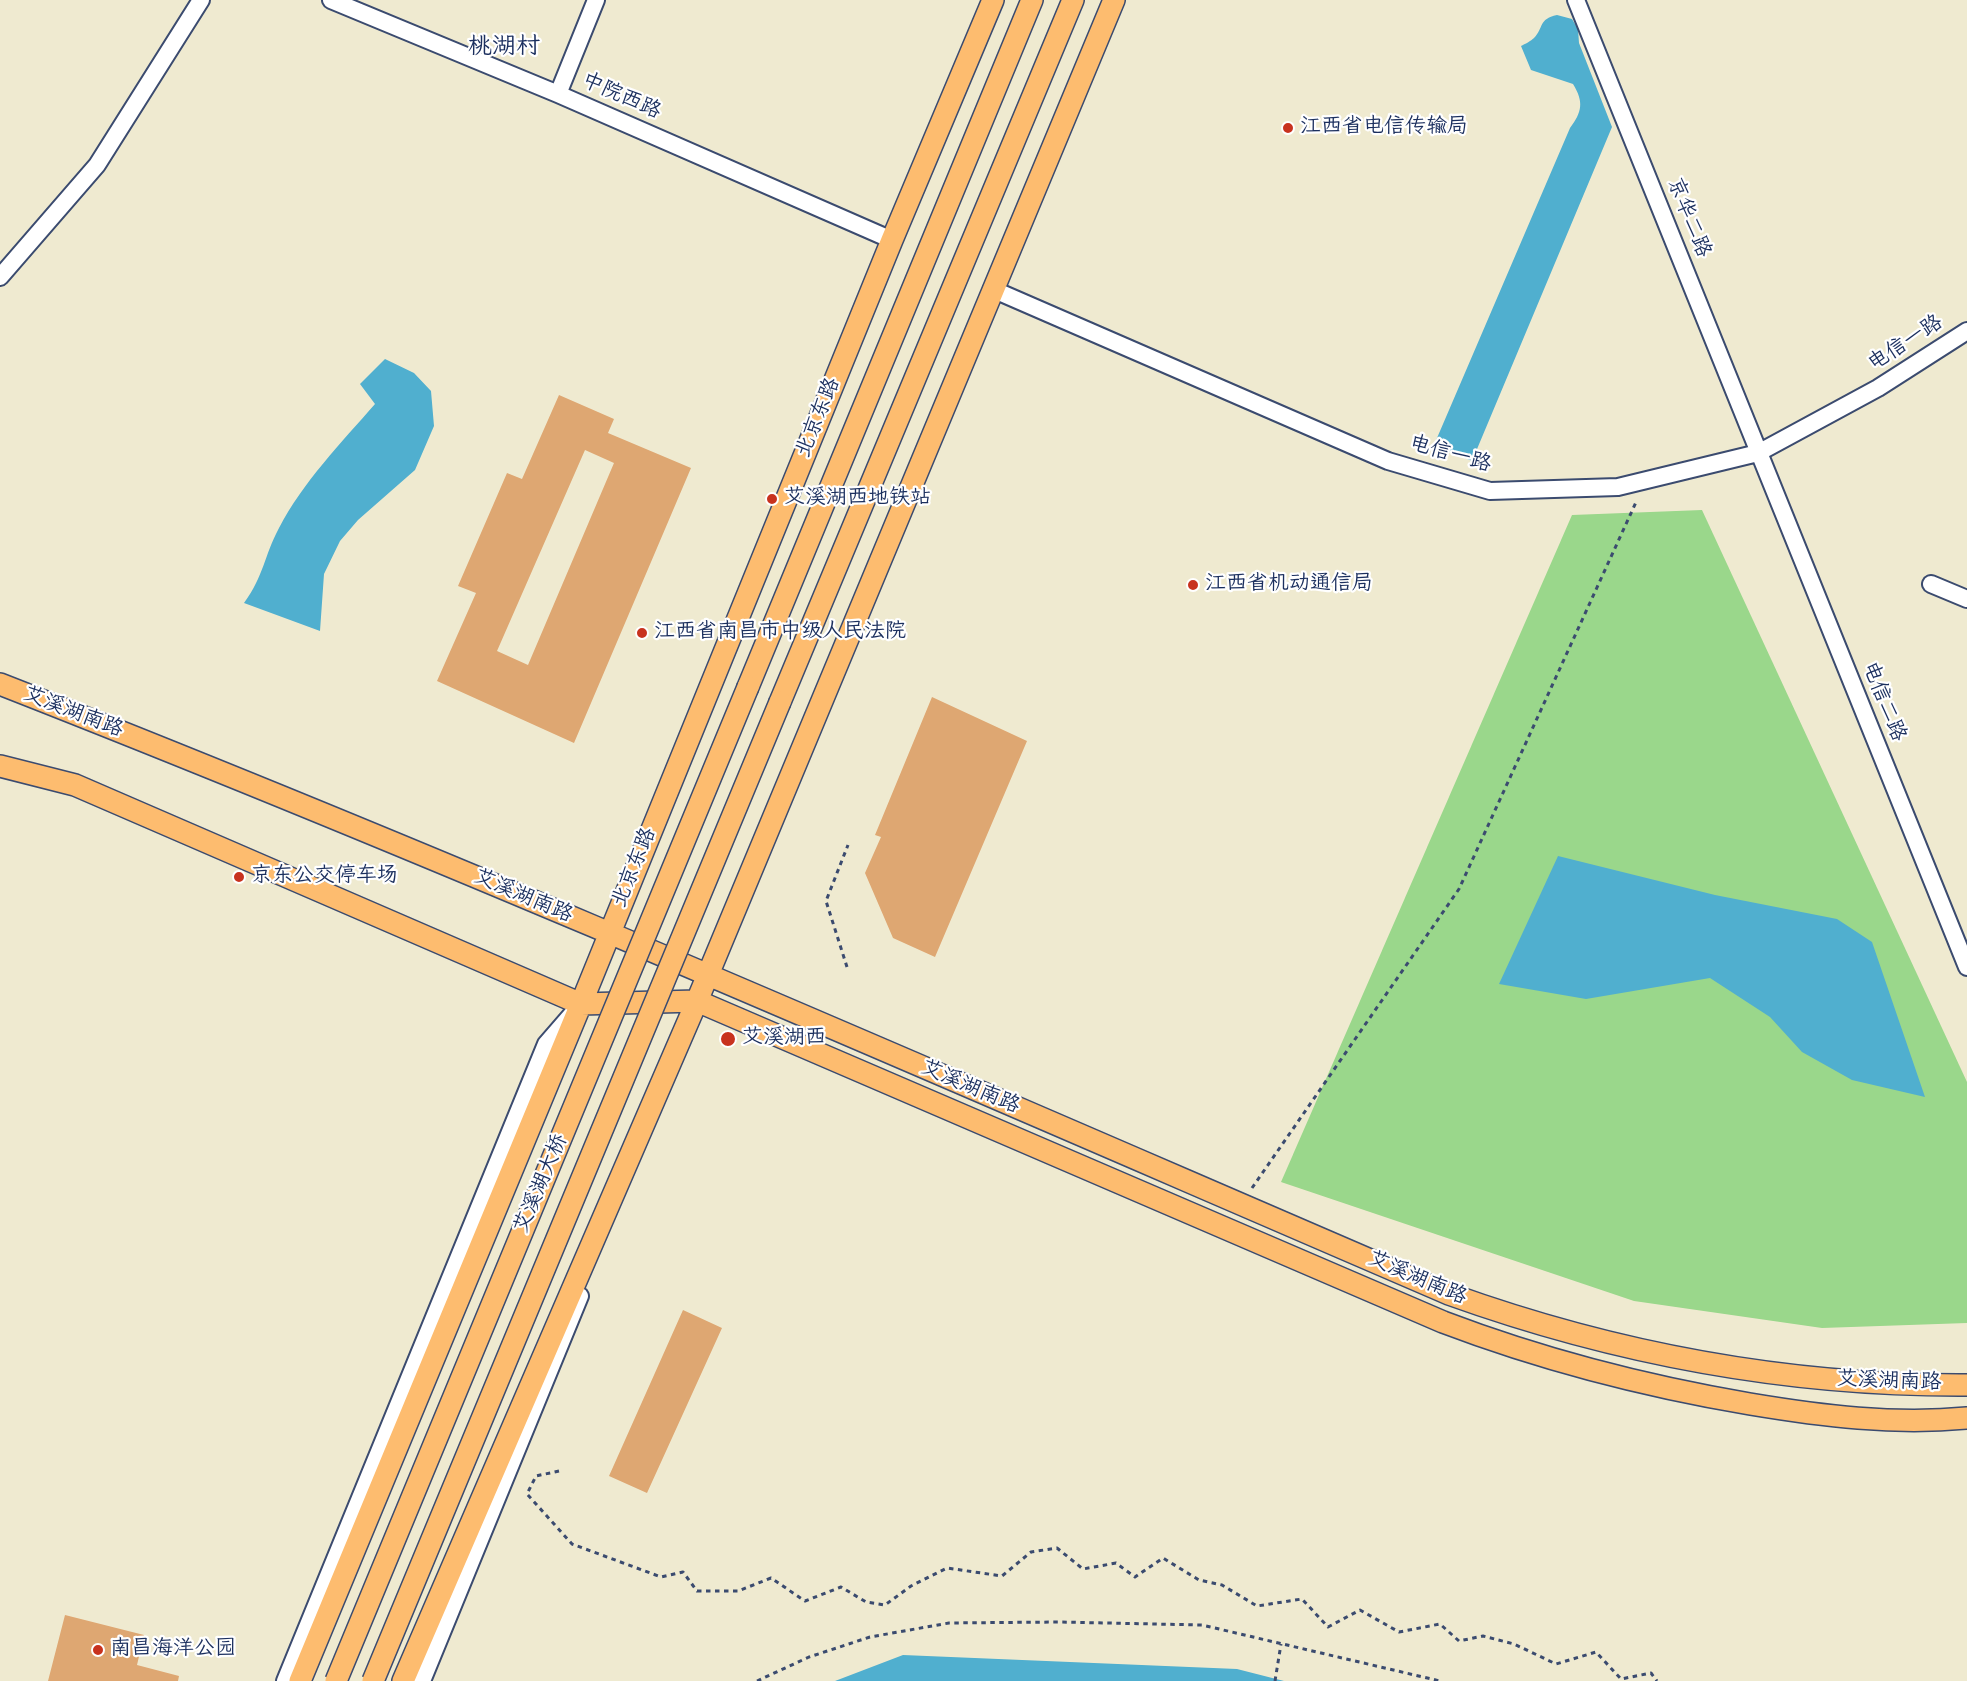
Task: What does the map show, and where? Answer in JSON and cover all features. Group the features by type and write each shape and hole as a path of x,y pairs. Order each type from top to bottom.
{"main road":[{"name":"北京东路","path":"300,1681 581,1004 892,240 993,0"},
{"name":"北京东路","path":"748,687 1032,0"},
{"name":"艾溪湖大桥","path":"373,1681 1073,0"},
{"path":"403,1681 470,1542 1114,0"},
{"name":"艾溪湖南路","path":"0,684 179,754 609,933 1449,1294 1556,1330 1648,1352 1760,1372 1871,1384 1967,1385"},
{"name":"艾溪湖大桥","path":"336,1681 748,687"},
{"name":"艾溪湖南路","path":"0,766 75,785 581,1004 697,1001 1443,1322 1507,1347 1637,1383 1801,1413 1871,1421 1967,1418"}],"street":[{"path":"0,277 97,165 201,0"},
{"name":"中院西路","path":"331,0 558,94 892,240"},
{"path":"558,94 596,0"},
{"name":"京华二路","path":"1576,0 1758,453"},
{"name":"电信一路","path":"992,289 1399,464 1490,491 1618,487 1758,453 1878,388 1967,331"},
{"name":"电信二路","path":"1758,453 1967,967"},
{"path":"1931,584 1967,599"},
{"path":"285,1681 546,1044 581,1004"},
{"path":"422,1681 470,1542"}],"path":[{"path":"1241,1204 1459,889 1646,480"},
{"path":"847,967 826,901 848,845"},
{"path":"559,1472 536,1476 527,1494 572,1544 661,1577 683,1572 697,1591 738,1591 771,1578 805,1601 841,1587 866,1602 885,1605 911,1586 947,1568 1002,1576 1031,1552 1057,1548 1083,1569 1116,1563 1135,1577 1163,1558 1199,1580 1222,1586 1257,1606 1302,1599 1328,1627 1360,1610 1399,1632 1440,1624 1458,1641 1483,1636 1514,1644 1556,1664 1596,1652 1621,1679 1651,1673 1657,1681"},
{"path":"757,1681 809,1657 870,1637 949,1623 1202,1625 1440,1681"},
{"path":"1275,1681 1281,1644"}],"green space":[{"path":"1702,510 1967,1082 1967,1323 1822,1328 1634,1301 1281,1182 1572,515"}],"water":[{"path":"1557,15 1572,19 1578,29 1579,43 1612,127 1472,461 1434,445 1570,128 1579,112 1579,96 1573,84 1531,70 1521,46 1534,38 1544,21"},
{"path":"385,359 414,373 431,391 434,426 415,470 358,520 340,541 324,574 320,631 244,603 256,584 279,528 299,495 323,463 375,404 360,384"},
{"path":"1558,856 1715,895 1837,919 1872,942 1925,1097 1852,1080 1802,1052 1770,1017 1710,978 1586,999 1499,984"},
{"path":"903,1655 1237,1669 1284,1681 835,1681"}],"building":[{"path":"559,395 614,419 608,433 691,468 574,743 437,681 476,593 458,586 507,473 522,479","holes":["585,450 614,463 528,665 497,651"]},
{"path":"932,697 1027,741 935,957 893,938 865,873 881,837 875,835"},
{"path":"683,1310 722,1328 647,1493 609,1476"},
{"name":"南昌海洋公园","path":"65,1615 144,1635 137,1665 179,1676 178,1681 48,1681"}],"place":[{"name":"江西省电信传输局","path":"1288,128"},
{"name":"艾溪湖西地铁站","path":"772,499"},
{"name":"江西省机动通信局","path":"1193,585"},
{"name":"江西省南昌市中级人民法院","path":"642,633"},
{"name":"京东公交停车场","path":"239,877"},
{"name":"艾溪湖西","path":"728,1039"},
{"name":"南昌海洋公园","path":"98,1650"}],"district":[{"name":"桃湖村","path":"504,48"}]}
